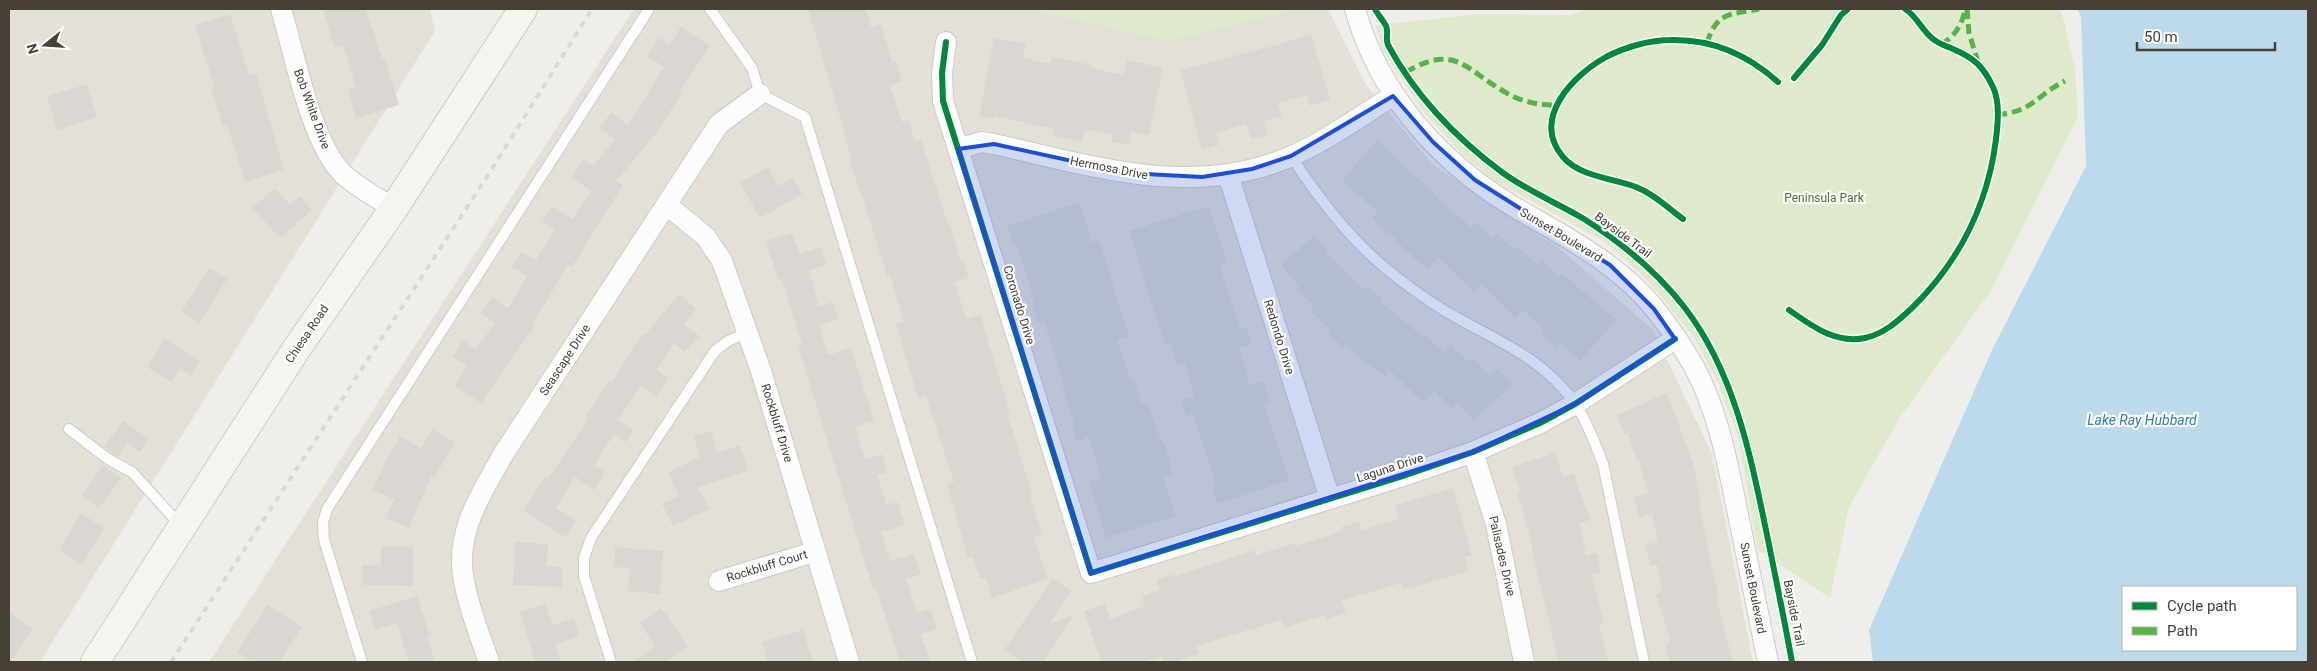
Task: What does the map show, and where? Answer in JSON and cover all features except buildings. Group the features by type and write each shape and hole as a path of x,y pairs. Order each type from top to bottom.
{"main road":[{"name":"Chiesa Road","path":"95,662 297,348 394,208 523,9"}],"street":[{"name":"Bob White Drive","path":"281,9 298,71 325,150 342,173 366,191 394,208"},
{"name":"Sunset Boulevard","path":"1355,9 1366,44 1393,96 1433,142 1475,180 1494,194 1583,246 1610,265 1654,309 1675,339 1702,385 1716,422 1730,474 1768,662"},
{"name":"Coronado Drive","path":"946,42 941,90 1091,573"},
{"name":"Seascape Drive","path":"489,662 463,581 462,549 467,525 476,504 504,452 719,124 739,107 760,94"},
{"name":"Hermosa Drive","path":"958,149 981,142 1127,174 1152,177 1176,178 1228,174 1272,164 1291,156 1393,96"},
{"name":"Redondo Drive","path":"1228,174 1330,499"},
{"name":"Rockbluff Drive","path":"667,205 706,237 722,261 786,453 814,552 849,662"},
{"name":"Laguna Drive","path":"1091,573 1330,499 1473,452 1540,423 1575,404 1675,339"},
{"name":"Palisades Drive","path":"1473,452 1496,524 1524,662"},
{"name":"Rockbluff Court","path":"720,581 814,552"}],"lane":[{"path":"362,662 324,540 323,522 327,509 649,9"},
{"path":"710,9 752,68 760,94 805,117 972,662"},
{"path":"1291,156 1319,199 1382,266 1444,310 1525,354 1549,375 1575,404 1591,434 1603,464 1644,662"},
{"path":"611,662 584,576 584,558 591,538 715,351 728,341 747,333"},
{"path":"69,429 108,459 132,472 182,527"}],"highlighted area":[{"path":"1393,96 1433,142 1475,180 1610,265 1654,309 1675,339 1575,404 1473,452 1091,573 958,149 994,144 1127,173 1202,177 1252,169 1291,156"}],"shaded area":[{"path":"9,9 430,9 435,31 40,662 9,662"},
{"path":"634,9 1030,9 1169,40 1296,9 1328,9 1366,85 1433,165 1559,248 1653,330 1712,454 1753,662 209,662"}],"green space":[{"path":"1030,9 1296,9 1169,40"},
{"name":"Peninsula Park","path":"1586,9 2059,9 2063,17 2075,69 2078,117 1992,289 1899,419 1849,507 1830,598 1758,550 1738,436 1718,383 1693,336 1650,283 1607,243 1495,181 1462,154 1425,114 1384,52 1375,25 1480,14 1571,15"}],"water":[{"name":"Lake Ray Hubbard","path":"2077,9 2308,9 2308,662 1873,662 1869,630 1992,350 2086,166 2081,16"}],"railway":[{"path":"171,662 488,175 592,9"}],"marked path":[{"path":"1707,43 1715,25 1726,16 1759,9"},
{"path":"1967,9 1969,33 1978,62"},
{"path":"1941,44 1957,30 1965,11"},
{"path":"1406,72 1437,60 1459,62 1505,92 1523,101 1556,105"},
{"path":"1997,115 2020,110 2065,81"}],"cycle path":[{"name":"Bayside Trail","path":"1375,9 1386,26 1387,43 1411,81 1438,115 1469,146 1522,186 1584,219 1626,248 1674,295 1702,333 1728,386 1746,443 1766,530 1792,662"},
{"path":"1794,78 1822,45 1841,15 1848,9"},
{"path":"1789,310 1806,322 1834,336 1854,339 1865,338 1885,330 1912,308 1944,271 1969,231 1978,209 1992,163 1996,139 1998,112 1997,99 1993,87 1977,63 1960,52 1935,41 1905,9"},
{"path":"1683,219 1643,190 1578,169 1563,157 1554,143 1551,128 1560,100 1569,87 1580,75 1606,57 1621,50 1663,40 1701,42 1729,51 1754,64 1778,82"},
{"path":"946,42 942,73 943,101 1091,573 1400,477 1473,452 1540,423 1575,404 1675,339"}]}
